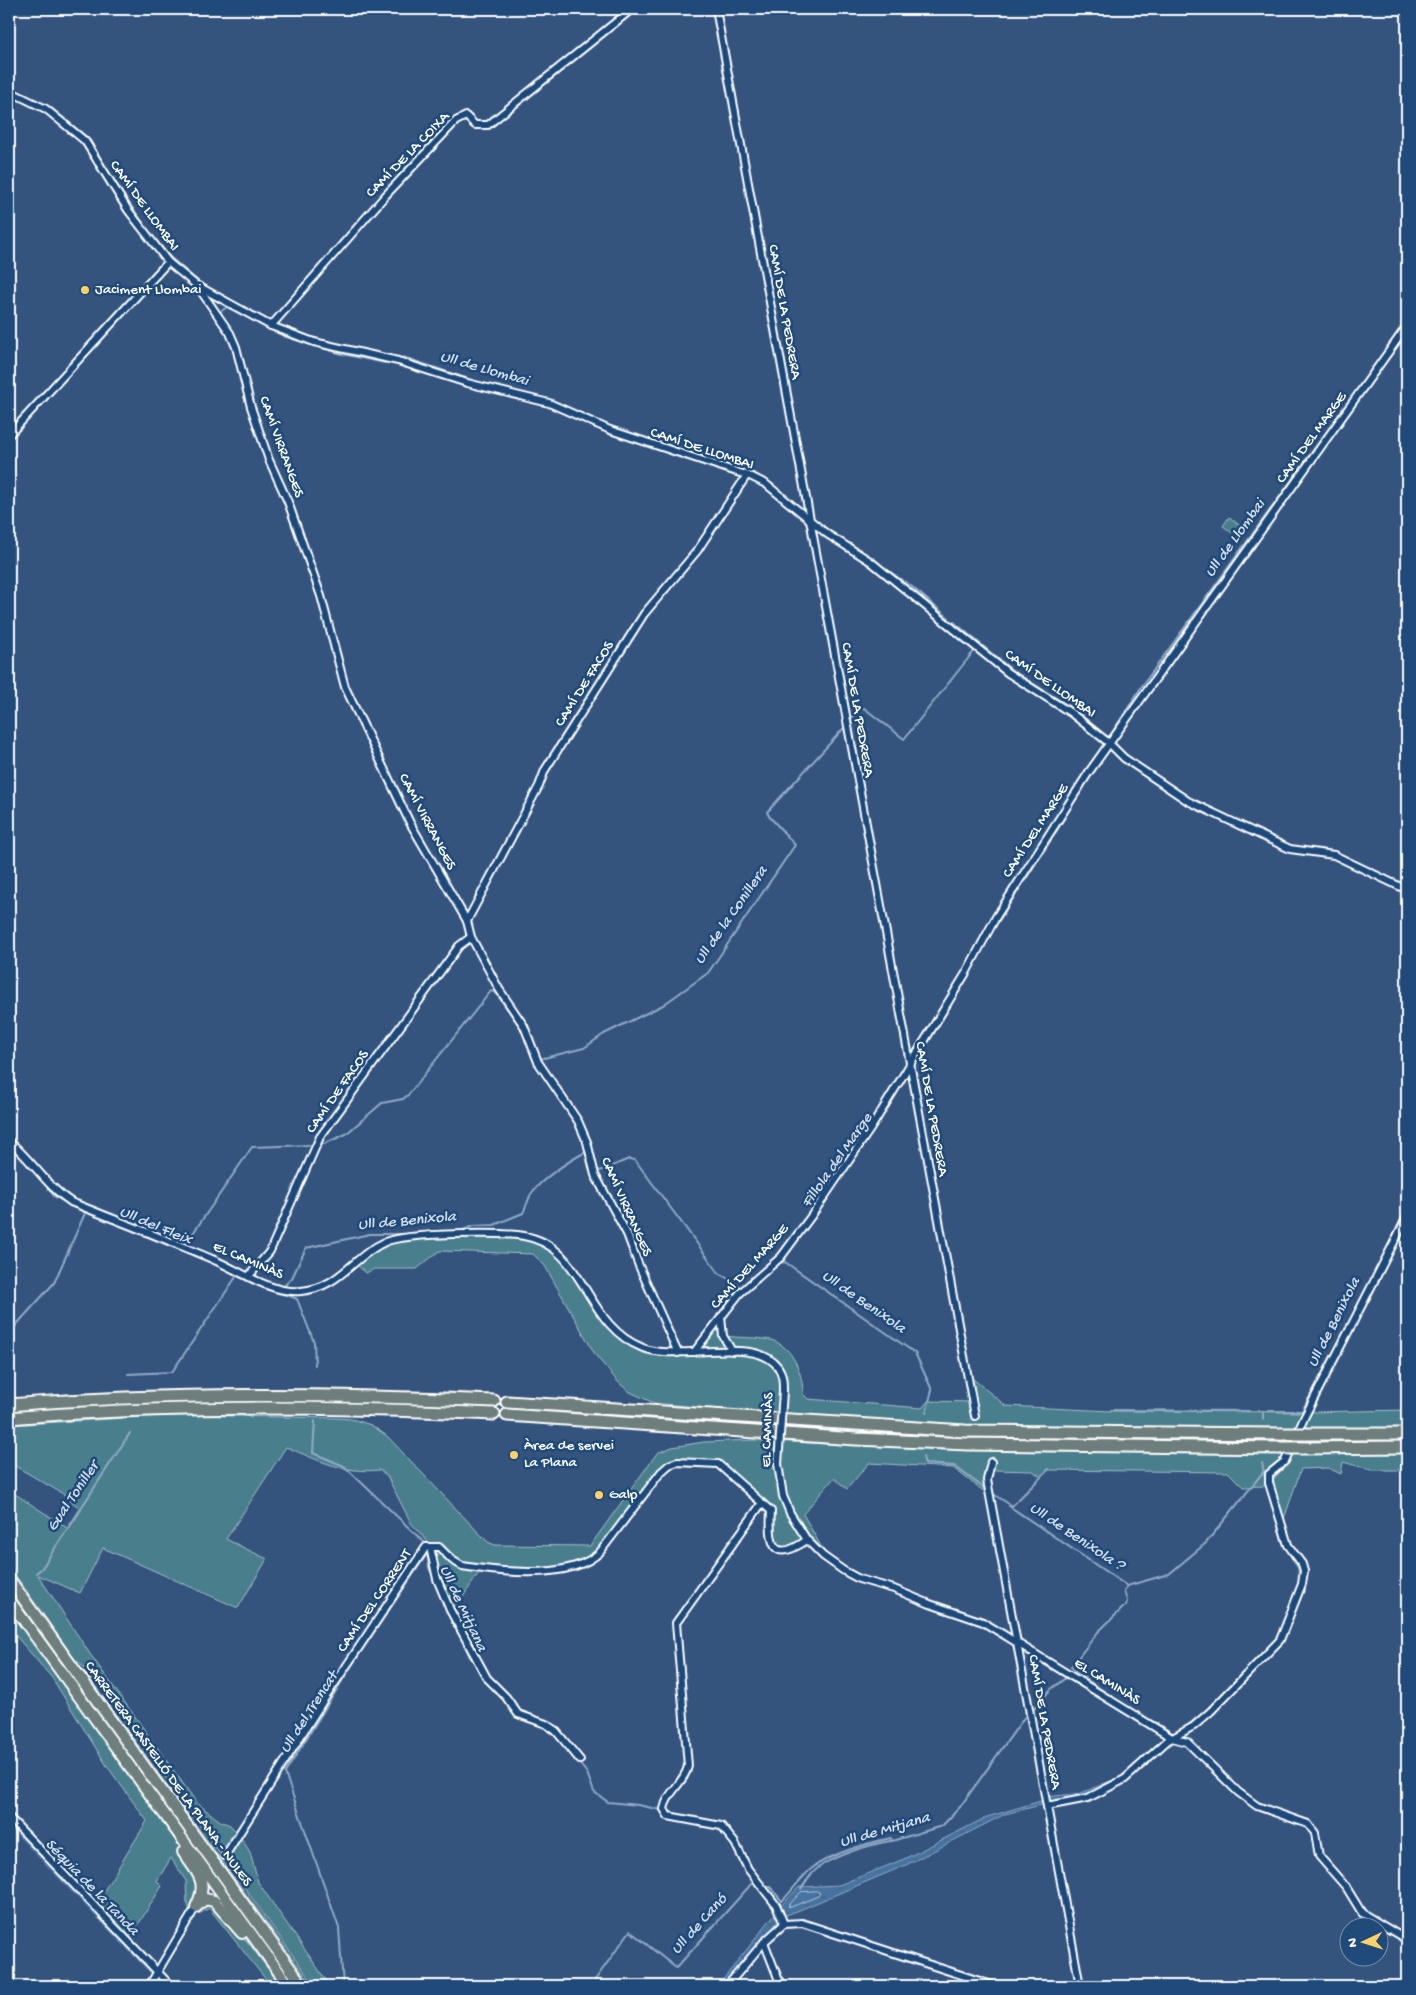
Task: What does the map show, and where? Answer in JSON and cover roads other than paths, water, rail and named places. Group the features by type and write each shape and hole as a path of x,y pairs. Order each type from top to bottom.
{"highway":[{"path":"9,1405 71,1400 192,1396 356,1395 494,1401"},
{"path":"507,1402 966,1431 1407,1434"},
{"path":"9,1418 71,1413 202,1408 354,1408 494,1414"},
{"path":"507,1415 944,1443 1279,1448 1407,1447"}],"main road":[{"name":"CARRETERA CASTELLÓ DE LA PLANA - NULES","path":"9,1579 303,1986"},
{"name":"CARRETERA CASTELLÓ DE LA PLANA - NULES","path":"9,1600 288,1986"},
{"path":"104,1732 199,1877 203,1888 196,1907"},
{"path":"196,1907 205,1899 214,1901 284,1986"}],"street":[{"name":"CAMÍ DE LA COIXA","path":"271,326 385,196 456,121 466,116 475,125 488,126 632,9"},
{"name":"CAMÍ DE LA PEDRERA","path":"716,9 975,1416"},
{"name":"CAMÍ DE LLOMBAI","path":"9,91 46,109 84,141 128,210 168,262 196,285 271,326 314,342 398,361 467,384 549,403 618,434 747,475 766,484 810,522 870,561 1008,673 1072,713 1110,743 1124,758 1196,805 1290,850 1334,855 1407,890"},
{"path":"9,435 168,262"},
{"name":"CAMÍ VIRRANGES","path":"196,285 230,333 236,347 251,407 269,460 288,502 321,596 345,687 410,823 467,921 471,937 499,989 524,1026 538,1062 578,1121 587,1142 595,1175 627,1234 638,1266 678,1353"},
{"name":"CAMÍ DEL MARGE","path":"694,1352 754,1279 780,1257 812,1215 871,1128 966,973 996,917 1110,743 1407,326"},
{"name":"CAMÍ DE FACOS","path":"467,921 539,786 545,770 644,614 697,551 747,475"},
{"name":"CAMÍ DE FACOS","path":"250,1276 270,1250 320,1137 459,946 471,937"},
{"name":"EL CAMINÀS","path":"9,1141 26,1157 57,1193 71,1202 274,1287 300,1292 320,1288 338,1278 366,1254 394,1239 476,1234 522,1236 537,1239 550,1245 562,1255 571,1266 597,1311 608,1325 624,1338 654,1352 732,1351 761,1354 770,1359 778,1367 782,1377 783,1391 778,1464 783,1496 790,1512 807,1540 823,1556 859,1579 971,1616 1172,1738 1187,1742 1238,1792 1257,1806 1308,1824 1315,1833 1319,1856 1346,1887 1362,1913 1407,1940"},
{"path":"1047,1806 1088,1798 1117,1784 1172,1738 1194,1726 1211,1711 1280,1640 1302,1584 1304,1572 1302,1564 1284,1535 1269,1483 1270,1474 1286,1461 1305,1416 1407,1217"},
{"path":"721,1317 723,1336 732,1351"},
{"name":"CAMÍ DEL CORRENT","path":"225,1856 328,1694 426,1547 439,1548 462,1566 545,1572 565,1570 596,1555 661,1472 669,1465 677,1462 718,1464 771,1511 769,1536 776,1548 782,1550 792,1549 807,1540"},
{"name":"CAMÍ DE LA PEDRERA","path":"991,1462 987,1480 1080,1986"},
{"path":"762,1503 676,1624 688,1766 686,1774 666,1802 664,1809 668,1816 721,1826 735,1843 748,1869 776,1906 784,1924"},
{"path":"430,1548 437,1578 450,1610 487,1678 506,1697 518,1714 546,1724 556,1731 580,1760"},
{"path":"9,1817 171,1986"},
{"path":"149,1986 196,1907"},
{"path":"727,1986 764,1942 784,1924 802,1923 995,1986"},
{"path":"764,1942 778,1978 784,1986"}],"water":[{"path":"1265,1481 1267,1481 1280,1527 1301,1566 1300,1584 1275,1643 1205,1714 1123,1777 1091,1795 1047,1803 1048,1797 1081,1793 1120,1777 1165,1737 1182,1729 1203,1712 1276,1638 1295,1595 1298,1583 1298,1569 1282,1542"},
{"path":"1044,1800 1045,1804 1005,1814 906,1865 797,1911 784,1916 779,1908 799,1887 839,1885 904,1859 987,1817"},
{"path":"777,1911 780,1918 777,1923 724,1986 718,1986"}],"waterway":[{"name":"Ull de Llombai","path":"9,95 14,97"},
{"name":"Ull de Llombai","path":"50,107 87,137"},
{"name":"Ull de Llombai","path":"90,140 116,185 144,224"},
{"name":"Ull de Llombai","path":"148,231 170,257 198,281"},
{"name":"Ull de Llombai","path":"210,297 220,312 227,307 286,337 342,354 385,363"},
{"name":"Ull de Llombai","path":"403,357 481,383"},
{"name":"Ull de Llombai","path":"1075,710 1106,736 1110,736 1142,686 1371,371"},
{"name":"Ull de Llombai","path":"517,392 559,403"},
{"name":"Ull de Llombai","path":"567,407 613,428"},
{"name":"Ull de Llombai","path":"662,444 716,461"},
{"name":"Ull de Llombai","path":"718,461 757,475 800,508"},
{"name":"Ull de Llombai","path":"833,533 902,580"},
{"name":"Ull de Llombai","path":"905,581 949,618"},
{"name":"Ull de Llombai","path":"954,622 1013,671 1072,708"},
{"name":"Ull de la Conillera","path":"851,719 860,708 864,708 904,739 974,651"},
{"name":"Ull de la Conillera","path":"540,1059 584,1048 604,1034 663,1005 708,973 795,845 767,812 843,729"},
{"name":"Fillola del Marge","path":"1099,763 1109,750 1109,747"},
{"name":"Fillola del Marge","path":"1053,837 1081,790"},
{"name":"Fillola del Marge","path":"991,933 1051,840"},
{"name":"Fillola del Marge","path":"953,1001 977,960"},
{"name":"Ull de la Conillera","path":"319,1146 346,1134 382,1103 403,1099 408,1095 491,991 496,993 522,1030"},
{"name":"Fillola del Marge","path":"925,1048 951,1005"},
{"name":"Fillola del Marge","path":"914,1064 923,1050"},
{"name":"Fillola del Marge","path":"849,1166 902,1084"},
{"name":"Ull de la Conillera","path":"88,1205 181,1242 187,1242 252,1147 311,1145"},
{"name":"Ull del Fleix","path":"9,1146 18,1154"},
{"name":"Ull de Benixola","path":"457,1232 474,1226 494,1225 523,1213 531,1194 542,1182 564,1165 586,1152"},
{"name":"Ull de Benixola","path":"596,1169 600,1171 629,1159 635,1160 719,1273 741,1287"},
{"name":"Ull del Fleix","path":"40,1178 54,1196 67,1203"},
{"name":"Ull de Benixola","path":"1380,1263 1407,1207"},
{"name":"Ull de la Conillera","path":"9,1333 54,1283 86,1211"},
{"name":"Ull del Fleix","path":"88,1212 229,1270"},
{"path":"1311,1413 1407,1224"},
{"name":"Ull de Benixola","path":"284,1286 292,1278 306,1248 370,1234 410,1234"},
{"name":"Ull de Benixola","path":"779,1263 785,1262 915,1353 932,1390 926,1413"},
{"name":"Gual Toniller","path":"128,1374 172,1372 238,1274"},
{"name":"Ull de Mitjana","path":"273,1289 297,1299 314,1342 315,1365"},
{"name":"Ull de Benixola","path":"1259,1411 1302,1411 1343,1334"},
{"name":"Ull de Benixola","path":"1111,1410 1249,1411"},
{"path":"1263,1412 1263,1419"},
{"name":"Ull de Mitjana","path":"315,1421 313,1453 344,1466 427,1545"},
{"name":"Gual Toniller","path":"36,1573 42,1568 130,1433"},
{"name":"Ull de Benixola","path":"923,1457 925,1464 954,1466 984,1488"},
{"name":"Ull de Benixola ?","path":"1262,1463 1266,1482"},
{"path":"1272,1480 1285,1466"},
{"name":"Ull de Benixola","path":"995,1495 1012,1506 1049,1469"},
{"name":"Ull de Benixola ?","path":"1009,1506 1127,1586 1169,1574 1206,1543 1264,1471"},
{"name":"Ull de Mitjana","path":"427,1552 429,1568 434,1578"},
{"name":"Ull del Trencat","path":"343,1986 339,1928 285,1773 354,1662 427,1554"},
{"name":"Ull de Mitjana","path":"1074,1671 1071,1667 1098,1632 1126,1605 1127,1601 1124,1591 1127,1586"},
{"name":"Ull de Mitjana","path":"457,1628 470,1657 478,1667"},
{"path":"1074,1671 1126,1706 1175,1734"},
{"name":"Ull de Mitjana","path":"1032,1711 1050,1690 1068,1676"},
{"name":"Ull de Mitjana","path":"513,1712 518,1718 525,1720"},
{"name":"Ull de Mitjana","path":"763,1883 766,1887 770,1887 782,1901 811,1869 828,1859 871,1843 891,1838 892,1841 942,1826 960,1807 1026,1715"},
{"name":"Ull de Mitjana","path":"579,1763 587,1773 594,1792 608,1802 638,1805 661,1810"},
{"name":"Ull de Mitjana","path":"669,1812 725,1824 738,1842 746,1858"},
{"name":"Séquia de la Tanda","path":"9,1823 153,1972"},
{"name":"Ull de Mitjana","path":"801,1889 813,1872 833,1859 853,1851 891,1841"},
{"name":"Ull de Canó","path":"595,1980 630,1931 676,1968 754,1881 776,1911"},
{"name":"Séquia de la Tanda","path":"157,1977 167,1986"}],"place":[{"name":"Jaciment Llombai","path":"85,290"},
{"name":"Àrea de servei La Plana","path":"514,1455"},
{"name":"Galp","path":"599,1495"}]}
